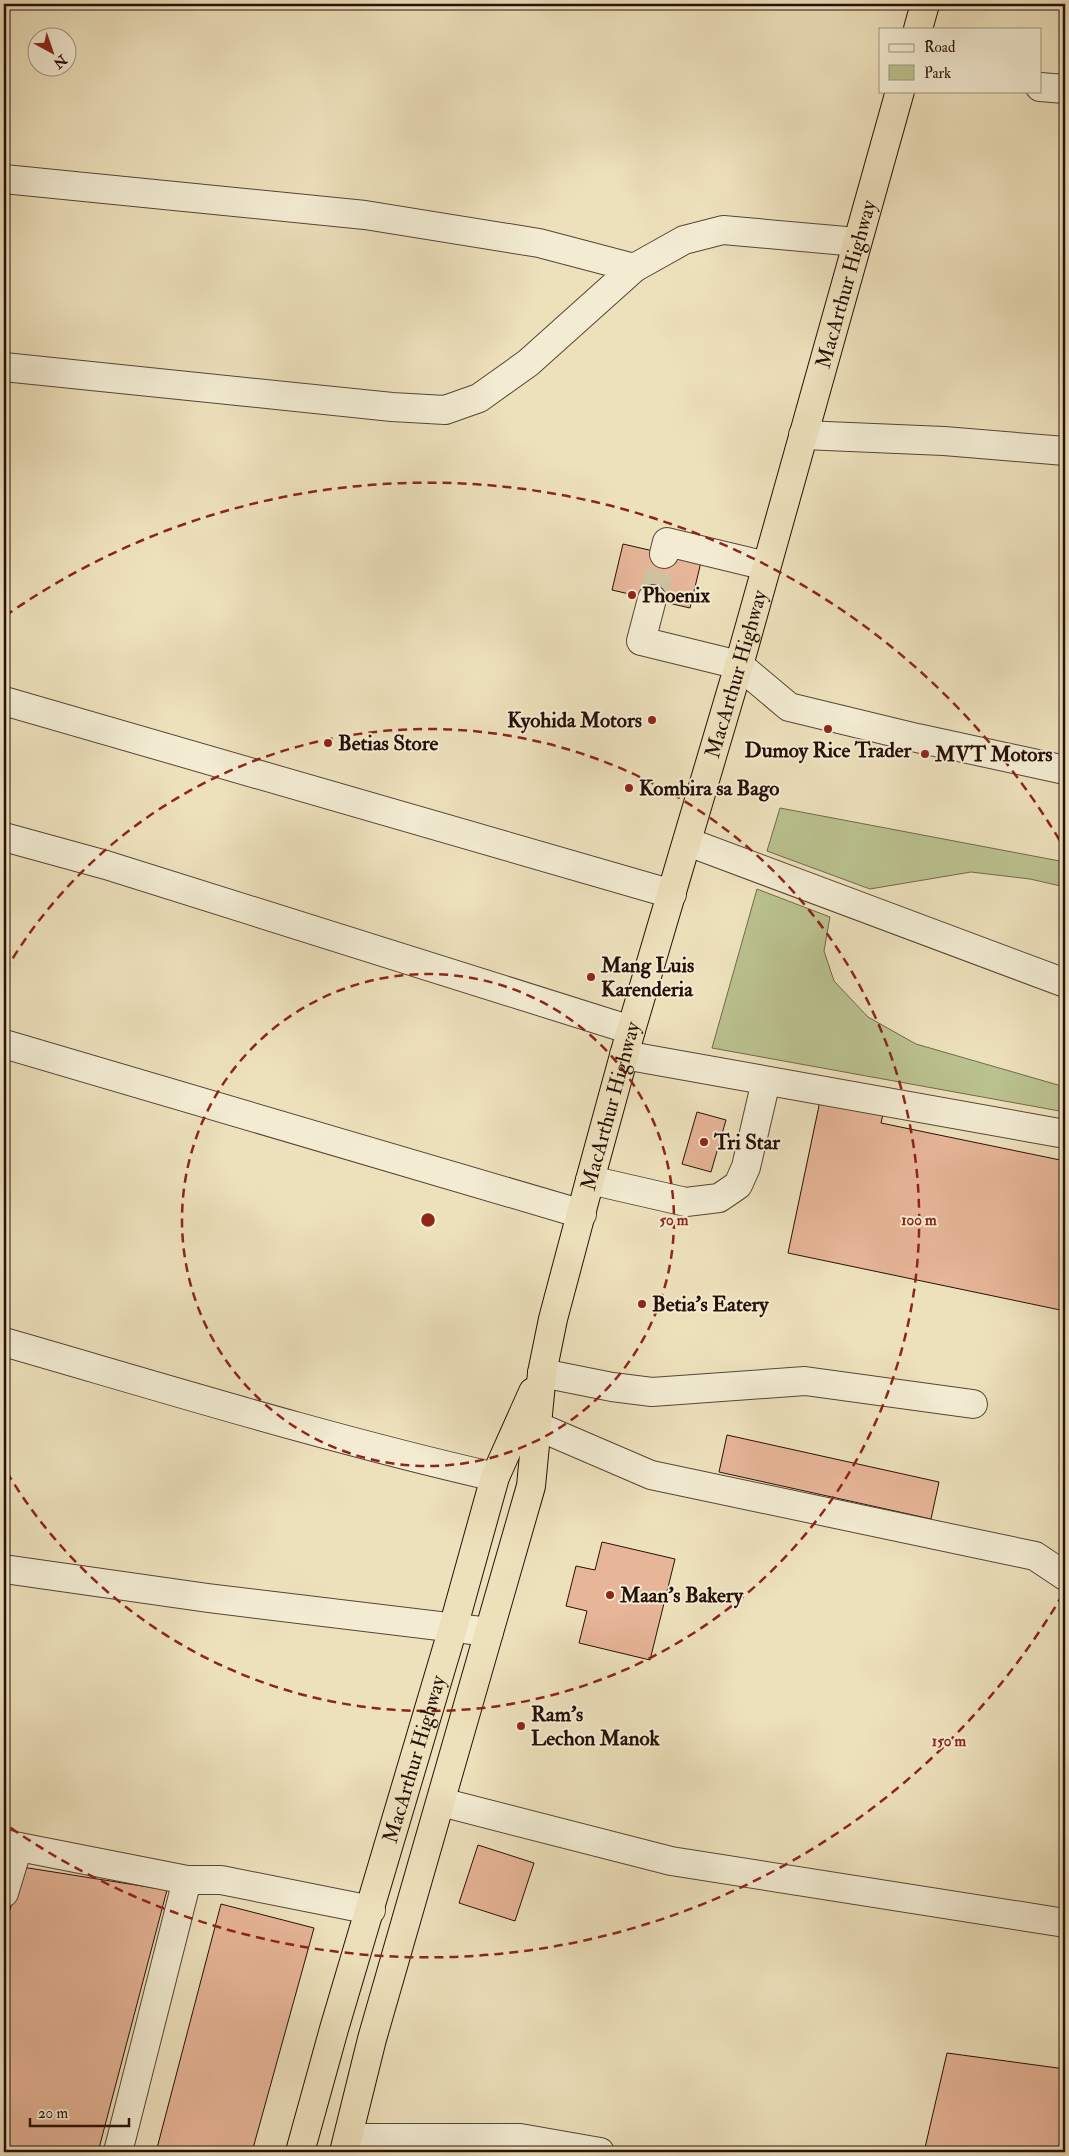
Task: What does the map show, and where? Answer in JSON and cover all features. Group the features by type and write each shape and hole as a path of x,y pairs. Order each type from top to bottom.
{"highway":[{"path":"918,28 925,4"},
{"name":"MacArthur Highway","path":"346,2145 372,2039 531,1486 542,1373 553,1319 590,1180 628,1043 739,665 900,92"},
{"name":"MacArthur Highway","path":"300,2152 334,2029 371,1910 453,1628 495,1477 542,1373"}],"street":[{"path":"1042,87 1065,89"},
{"path":"4,179 365,215 539,243 634,268"},
{"path":"4,367 392,407 445,410 479,398 528,363 634,268 684,240 723,230 857,242"},
{"path":"803,436 944,441 1065,451"},
{"path":"664,554 668,542 766,566"},
{"path":"652,600 641,641 739,665 789,707 917,738 1065,770"},
{"path":"4,701 672,894"},
{"path":"4,837 106,865 628,1043 766,1081 1065,1134"},
{"path":"688,842 1065,983"},
{"path":"4,1044 582,1214"},
{"path":"590,1180 686,1202 719,1198 738,1185 746,1167 766,1081"},
{"path":"4,1342 273,1420 424,1461 495,1477"},
{"path":"542,1373 612,1387 652,1392 805,1381 973,1404"},
{"path":"537,1426 651,1475 1036,1556 1065,1576"},
{"path":"4,1569 208,1598 489,1632"},
{"path":"441,1802 671,1861 1065,1923"},
{"path":"4,1893 11,1845 186,1880 221,1880 371,1910"},
{"path":"118,2152 186,1880"},
{"path":"346,2145 520,2138 600,2152"}],"green space":[{"path":"780,808 1065,862 1065,887 1030,879 971,872 870,889 767,851"},
{"path":"757,889 830,917 824,951 834,981 868,1017 916,1044 1065,1087 1065,1112 712,1048"}],"building":[{"path":"623,544 701,562 690,608 612,590"},
{"path":"820,1101 883,1114 881,1123 1065,1161 1065,1311 788,1253"},
{"name":"Tri Star","path":"697,1112 726,1120 711,1172 682,1164"},
{"path":"727,1435 939,1482 931,1519 719,1472"},
{"path":"602,1542 675,1559 650,1660 579,1643 587,1611 566,1606 576,1566 595,1570"},
{"path":"478,1845 534,1863 515,1921 459,1903"},
{"path":"22,1867 167,1890 98,2152 4,2152 4,1931"},
{"path":"221,1904 314,1928 252,2152 156,2152"},
{"path":"947,2053 1065,2069 1065,2152 924,2152"}],"tunnel":[{"path":"652,599 664,554"}],"place":[{"name":"Phoenix","path":"632,595"},
{"name":"Kyohida Motors","path":"652,720"},
{"name":"Dumoy Rice Trader","path":"828,729"},
{"name":"Betias Store","path":"328,743"},
{"name":"MVT Motors","path":"925,754"},
{"name":"Kombira sa Bago","path":"629,788"},
{"name":"Mang Luis Karenderia","path":"591,977"},
{"name":"Tri Star","path":"704,1142"},
{"name":"Betia's Eatery","path":"642,1304"},
{"name":"Maan's Bakery","path":"610,1595"},
{"name":"Ram's Lechon Manok","path":"521,1726"}]}
